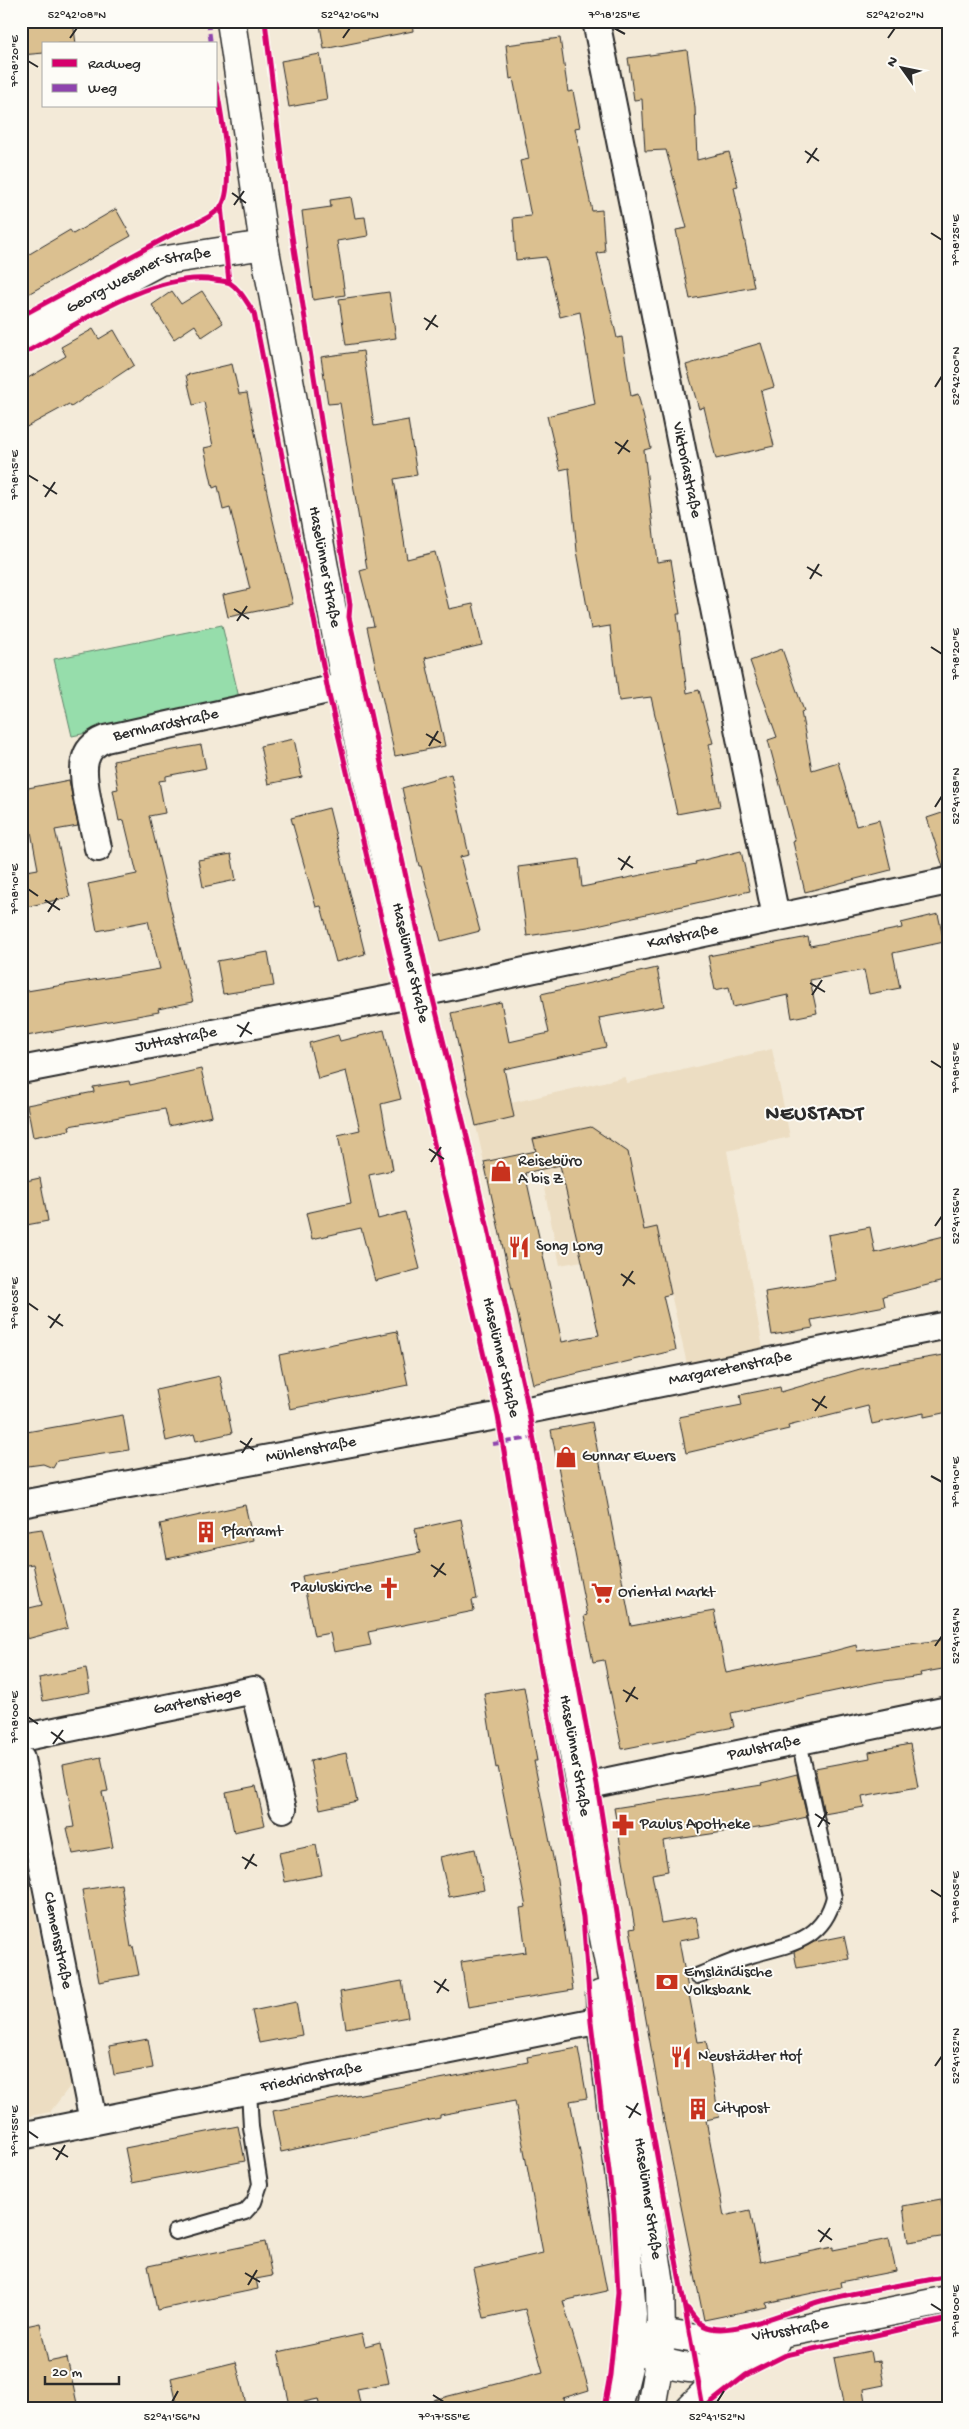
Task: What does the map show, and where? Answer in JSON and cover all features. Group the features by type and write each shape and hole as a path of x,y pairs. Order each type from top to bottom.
{"street":[{"name":"Haselünner Straße","path":"231,21 264,245 346,686 513,1413 580,1787 597,1901 624,2041 660,2285 661,2333 659,2362 651,2408"},
{"name":"Viktoriastraße","path":"596,21 776,917"},
{"name":"Georg-Wesener-Straße","path":"21,335 160,261 264,245"},
{"name":"Bernhardstraße","path":"98,848 84,773 85,760 94,744 105,739 346,686"},
{"name":"Karlstraße","path":"417,994 948,881"},
{"name":"Juttastraße","path":"21,1070 417,994"},
{"name":"Margaretenstraße","path":"513,1413 948,1325"},
{"name":"Mühlenstraße","path":"21,1504 513,1413"},
{"name":"Gartenstiege","path":"21,1738 254,1690 283,1809"},
{"name":"Paulstraße","path":"580,1787 948,1710"},
{"name":"Clemensstraße","path":"21,1759 94,2121"},
{"name":"Haselünner Straße","path":"597,1901 601,2020 624,2212 632,2314 631,2343 618,2408"},
{"name":"Friedrichstraße","path":"21,2136 601,2020"},
{"name":"Vitusstraße","path":"631,2343 661,2333 707,2341 728,2341 799,2330 948,2300"},
{"path":"631,2343 659,2362 705,2370 740,2359 799,2330"},
{"path":"690,2408 740,2359"}],"lane":[{"path":"698,1976 750,1955 779,1949 809,1937 830,1914 834,1897 799,1742"},
{"path":"175,2232 245,2212 254,2202 260,2184 251,2127 248,2090"}],"shaded area":[{"path":"772,1049 790,1137 727,1151 763,1348 687,1364 671,1294 593,1311 582,1261 560,1265 536,1150 484,1162 476,1126 514,1117 511,1103 625,1077 627,1083"},
{"path":"21,1856 23,1856 71,2085 50,2112 21,2118"}],"green space":[{"path":"222,625 240,702 72,736 54,659"}],"building":[{"path":"21,21 73,21 76,42 42,42 42,53 21,55"},
{"path":"341,21 412,21 413,31 324,49 320,25"},
{"path":"560,38 568,92 573,91 580,127 575,128 592,211 602,210 605,252 597,253 617,338 622,337 631,396 638,394 651,448 644,450 657,562 671,560 680,614 677,614 687,693 699,690 713,743 709,744 720,806 677,814 651,697 619,701 610,626 591,629 577,551 569,468 560,470 547,416 595,404 580,312 560,317 546,257 516,260 513,218 531,216 520,161 529,159 513,78 510,79 506,45"},
{"path":"687,50 695,107 697,160 729,152 738,186 734,187 754,287 690,299 676,230 687,228 666,150 645,151 642,99 634,100 628,58"},
{"path":"320,54 327,100 289,107 281,61"},
{"path":"351,197 355,218 365,217 368,236 337,241 345,295 313,300 302,211 331,207 330,200"},
{"path":"116,209 131,236 21,298 21,259 70,230 73,234"},
{"path":"172,291 181,304 202,291 223,323 202,337 195,325 174,339 152,305"},
{"path":"389,292 396,338 346,345 339,299"},
{"path":"93,329 99,339 114,330 134,365 71,407 69,404 21,430 21,382 66,356 61,347"},
{"path":"761,343 774,387 761,391 774,446 716,459 704,407 699,409 686,365"},
{"path":"363,351 374,426 408,420 417,475 394,479 407,559 435,552 449,609 473,604 482,645 425,658 445,746 395,756 367,627 374,626 360,571 367,569 340,403 328,404 321,357"},
{"path":"232,364 239,394 247,393 271,512 293,604 228,617 223,595 250,589 230,508 223,510 218,486 213,488 204,448 213,446 204,402 193,405 186,375"},
{"path":"782,649 804,711 801,712 812,770 838,762 856,826 879,820 891,870 805,892 793,842 795,841 768,740 777,737 750,661"},
{"path":"294,739 302,777 268,784 260,746"},
{"path":"201,745 206,768 166,776 166,780 159,781 165,813 149,816 193,1002 158,1009 159,1012 21,1037 21,992 160,969 148,921 97,931 88,884 137,874 124,820 119,821 113,790 118,789 113,761"},
{"path":"451,774 469,855 460,857 480,931 441,941 421,866 419,866 402,788"},
{"path":"69,780 78,826 55,830 70,897 21,908 21,872 38,869 23,789"},
{"path":"329,808 365,954 336,962 321,906 316,907 291,818"},
{"path":"948,811 948,866 943,867 927,818"},
{"path":"741,851 750,891 588,927 527,936 518,867 579,859 582,887 696,864 695,862"},
{"path":"231,854 236,880 203,887 198,860"},
{"path":"938,914 944,942 893,953 900,988 869,994 864,970 810,980 817,1013 792,1018 788,995 733,1007 729,987 715,990 708,956 808,937 810,946 902,928 901,923"},
{"path":"268,952 274,986 223,994 217,961"},
{"path":"657,968 664,1006 599,1018 606,1047 504,1069 514,1117 476,1126 451,1013 501,1002 509,1042 549,1033 541,994"},
{"path":"384,1030 401,1099 381,1104 393,1170 369,1175 378,1219 405,1212 420,1269 375,1281 361,1228 312,1239 306,1213 351,1203 338,1135 360,1130 346,1071 318,1079 309,1043 338,1035 340,1041"},
{"path":"201,1069 212,1116 169,1126 165,1109 69,1126 70,1130 33,1137 27,1105 94,1092 93,1087 129,1081 130,1085"},
{"path":"591,1127 628,1152 644,1230 657,1227 671,1294 663,1296 676,1350 533,1384 484,1162 536,1151 533,1139","holes":["560,1165 599,1335 562,1342 525,1173"]},
{"path":"40,1178 48,1221 21,1226 21,1182"},
{"path":"870,1227 875,1253 944,1236 948,1252 948,1280 883,1296 885,1306 811,1320 813,1328 772,1335 765,1292 836,1280 828,1235"},
{"path":"397,1331 408,1385 290,1409 279,1355"},
{"path":"944,1355 948,1375 948,1412 924,1417 924,1413 872,1424 868,1406 788,1426 789,1429 686,1453 679,1417 742,1405 740,1395 780,1387 781,1392 860,1369"},
{"path":"220,1376 232,1433 196,1441 194,1434 166,1441 156,1390"},
{"path":"123,1415 129,1450 57,1461 53,1468 43,1464 21,1467 21,1433"},
{"path":"592,1422 631,1626 714,1611 726,1673 826,1653 856,1645 857,1651 948,1639 948,1668 920,1673 921,1676 878,1682 731,1713 734,1727 622,1749 604,1660 593,1662 584,1616 587,1615 551,1430"},
{"name":"Pfarramt","path":"245,1505 253,1540 167,1559 160,1524"},
{"name":"Pauluskirche","path":"461,1519 477,1599 472,1600 474,1611 368,1632 371,1645 334,1652 330,1633 314,1636 302,1576 420,1553 415,1529"},
{"path":"42,1529 68,1628 27,1639 21,1610 42,1605 33,1564 21,1566 21,1532"},
{"path":"86,1668 90,1692 43,1701 39,1678"},
{"path":"524,1687 537,1761 534,1761 556,1873 573,1990 468,2007 461,1962 526,1952 520,1908 526,1907 498,1767 496,1768 484,1693"},
{"path":"910,1744 918,1787 862,1797 864,1807 824,1814 815,1768 870,1758 869,1752"},
{"path":"346,1753 357,1801 320,1809 310,1761"},
{"path":"101,1757 108,1791 102,1792 113,1847 73,1854 67,1828 74,1827 63,1765"},
{"path":"797,1774 807,1817 771,1825 663,1841 668,1871 652,1874 661,1923 696,1917 700,1937 679,1941 698,2042 706,2041 719,2117 706,2120 724,2216 750,2210 760,2262 833,2247 833,2250 889,2239 896,2271 840,2282 841,2287 766,2303 767,2307 704,2320 665,2127 630,1929 635,1928 614,1808 762,1785 761,1783"},
{"path":"256,1786 265,1825 234,1832 226,1792"},
{"path":"316,1845 322,1875 285,1882 279,1853"},
{"path":"475,1849 484,1890 449,1897 440,1857"},
{"path":"121,1884 131,1947 133,1946 139,1975 99,1982 82,1890"},
{"path":"844,1936 849,1959 797,1968 794,1952 814,1942"},
{"path":"402,1981 408,2017 346,2028 340,1992"},
{"path":"296,2002 302,2035 259,2043 252,2011"},
{"path":"148,2039 153,2068 114,2075 109,2046"},
{"path":"578,2048 587,2098 570,2101 607,2291 563,2301 589,2390 563,2398 566,2408 434,2408 433,2400 543,2372 525,2309 484,2318 473,2269 543,2253 515,2101 440,2115 440,2118 281,2152 273,2111 528,2062 527,2057"},
{"path":"238,2126 245,2161 132,2183 125,2148"},
{"path":"941,2199 947,2236 908,2242 903,2206"},
{"path":"265,2242 272,2276 256,2279 258,2289 157,2310 148,2266"},
{"path":"40,2323 48,2362 67,2358 78,2408 21,2408 21,2327"},
{"path":"362,2334 365,2346 380,2342 389,2383 357,2389 361,2408 320,2408 318,2399 290,2405 278,2352"},
{"path":"870,2351 872,2362 880,2361 884,2385 864,2389 867,2408 844,2408 834,2358"},
{"path":"236,2362 247,2408 178,2408 171,2378"}],"marked path":[{"path":"208,21 211,42"},
{"path":"493,1444 537,1437"}],"cycle path":[{"path":"265,21 286,198 350,605 349,617 431,991 469,1145 526,1397 597,1785 643,2079 703,2408"},
{"path":"21,316 180,230 206,218 220,208 225,198 227,167 224,129 218,95"},
{"path":"221,206 229,282"},
{"path":"21,355 115,303 167,283 191,279 228,282 241,293 254,313 328,691 498,1416 583,1917 591,2022 614,2213 618,2292 610,2375 604,2408"},
{"path":"688,2309 698,2321 707,2327 722,2329 766,2320 837,2297 948,2276"},
{"path":"704,2408 746,2375 786,2355 948,2319"}],"place":[{"name":"Reisebüro A bis Z","path":"501,1171"},
{"name":"Song Long","path":"519,1247"},
{"name":"Gunnar Ewers","path":"566,1457"},
{"name":"Pfarramt","path":"206,1532"},
{"name":"Pauluskirche","path":"389,1588"},
{"name":"Oriental Markt","path":"602,1593"},
{"name":"Paulus Apotheke","path":"623,1825"},
{"name":"Emsländische Volksbank","path":"667,1982"},
{"name":"Neustädter Hof","path":"681,2057"},
{"name":"Citypost","path":"698,2109"}],"district":[{"name":"NEUSTADT","path":"815,1115"}]}
